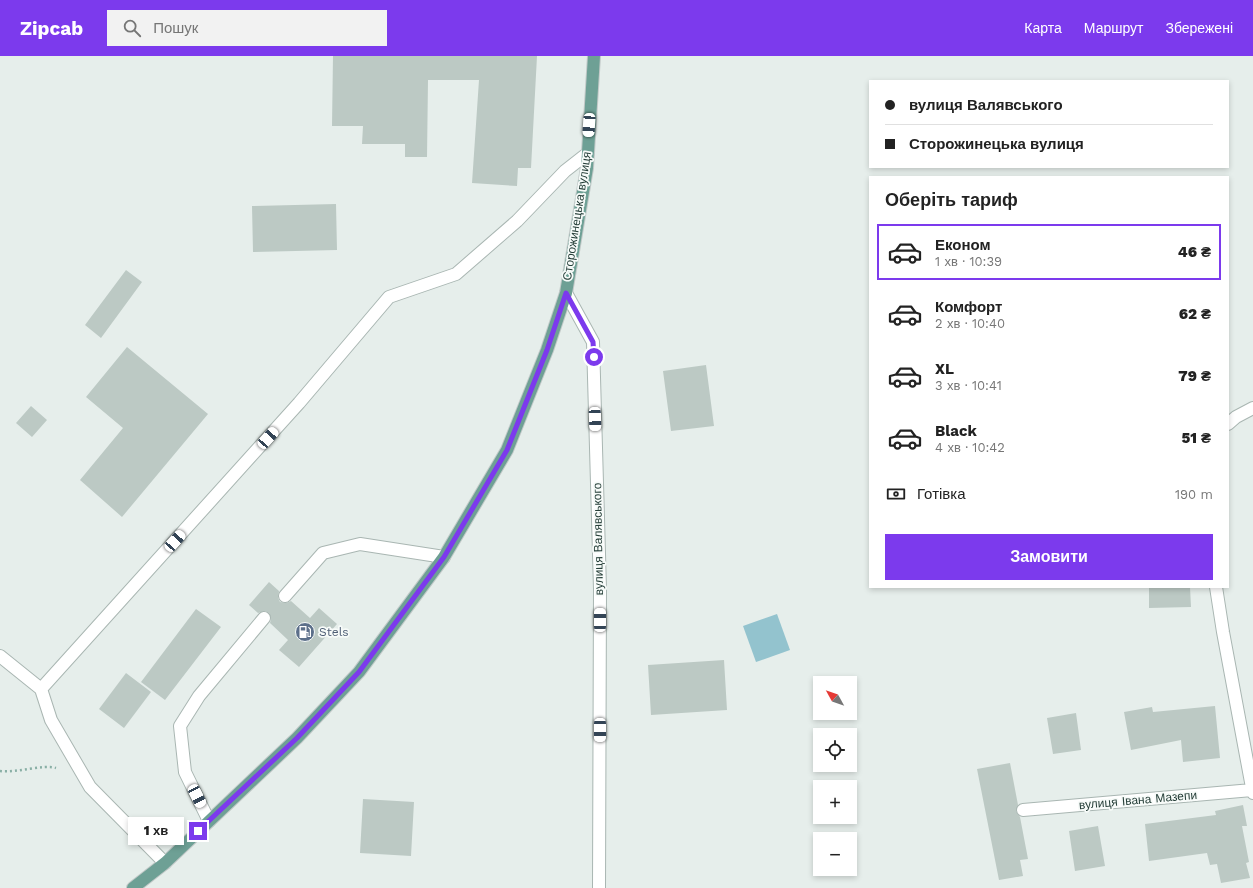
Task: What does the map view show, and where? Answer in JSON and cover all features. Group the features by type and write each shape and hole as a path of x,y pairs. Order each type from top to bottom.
{"main road":[{"name":"Сторожинецька вулиця","path":"134,888 165,863 297,738 359,672 444,557 507,450 547,350 566,293 587,168 594,56"}],"street":[{"path":"41,690 299,403 389,297 456,274 517,221 565,171 588,152"},
{"name":"вулиця Валявського","path":"566,293 593,342 600,589 599,888"},
{"path":"1229,423 1236,417 1253,408"},
{"path":"285,596 323,553 360,544 444,557"},
{"path":"1216,588 1253,792"},
{"path":"209,821 185,772 180,726 199,696 264,618"},
{"path":"0,656 41,690 51,720 90,786 165,863"},
{"name":"вулиця Івана Мазепи","path":"1023,810 1253,792"}],"path":[{"path":"0,770 23,771 52,767 57,769"}],"water":[{"path":"777,614 790,650 756,662 743,626"}],"building":[{"path":"333,56 537,56 531,168 518,168 517,186 472,183 479,80 428,80 427,157 405,157 405,144 362,144 363,126 332,126"},
{"path":"336,204 337,250 253,252 252,206"},
{"path":"126,270 142,282 101,338 85,325"},
{"path":"127,347 208,414 122,517 80,480 123,428 86,397"},
{"path":"706,365 714,426 671,431 663,371"},
{"path":"31,406 47,420 32,437 16,423"},
{"name":"Stels","path":"269,582 279,591 278,598 280,602 287,603 291,601 310,618 319,608 337,624 299,667 279,650 288,640 270,623 271,619 269,613 265,611 258,613 249,605"},
{"path":"1149,588 1190,588 1191,607 1149,608"},
{"path":"196,609 221,627 165,700 141,682"},
{"path":"724,660 727,710 651,715 648,665"},
{"path":"126,673 151,692 124,728 99,709"},
{"path":"1215,706 1220,758 1183,762 1181,740 1131,750 1124,712 1152,707 1153,712"},
{"path":"1076,713 1081,750 1053,754 1047,718"},
{"path":"1010,763 1018,805 1016,811 1020,817 1028,859 1020,860 1023,876 999,880 977,769"},
{"path":"363,799 414,802 411,856 360,853"},
{"path":"1243,805 1247,826 1242,826 1249,862 1246,863 1250,878 1221,883 1217,864 1210,865 1207,853 1149,861 1145,824 1216,815 1215,811"},
{"path":"1098,826 1105,866 1075,871 1069,831"}],"place":[{"name":"Stels","path":"305,632"}],"route":[{"path":"198,831 297,738 359,672 444,557 507,450 547,350 566,293 593,342 594,357"}]}
